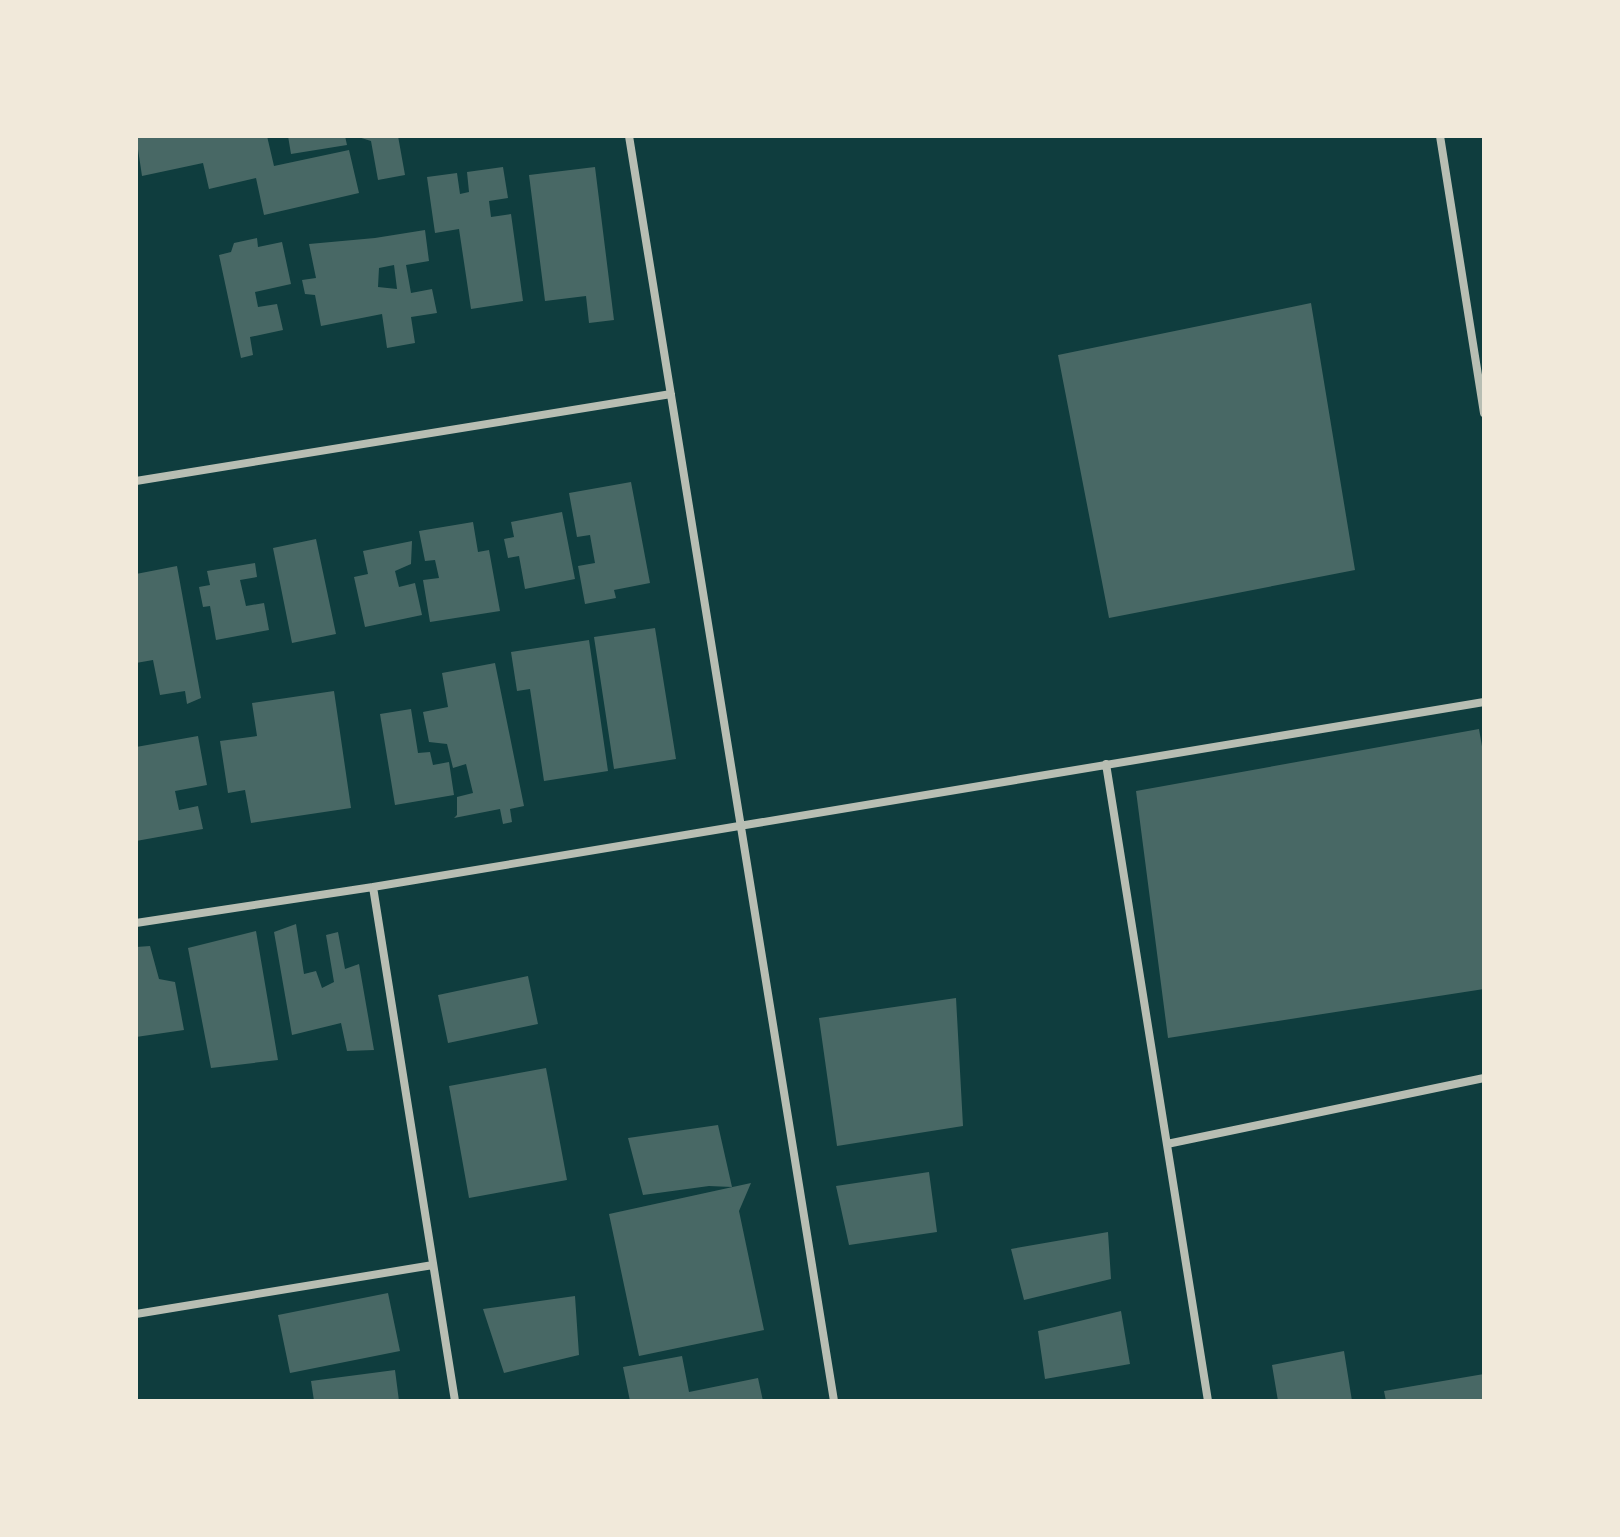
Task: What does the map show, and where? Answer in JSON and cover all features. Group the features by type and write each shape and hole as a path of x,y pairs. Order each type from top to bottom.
{"street":[{"path":"629,136 834,1401"},
{"path":"1440,136 1484,413"},
{"path":"136,481 671,394"},
{"path":"136,923 373,887 1484,702"},
{"path":"1106,764 1208,1401"},
{"path":"373,887 455,1401"},
{"path":"1167,1144 1484,1078"},
{"path":"136,1314 433,1265"}],"building":[{"path":"136,136 267,136 274,166 349,150 359,193 264,215 256,178 209,189 203,163 142,176"},
{"path":"288,136 345,136 347,145 291,154"},
{"path":"355,136 398,136 405,175 378,180 371,141"},
{"path":"503,167 508,198 489,201 491,217 511,214 523,301 471,309 459,229 435,233 427,177 457,173 460,194 469,192 467,172"},
{"path":"595,167 614,320 589,323 586,296 545,301 529,175"},
{"path":"425,230 429,261 406,265 411,293 432,289 437,313 411,317 415,343 387,348 382,314 321,326 315,295 305,294 302,280 316,278 309,244","holes":["394,265 397,289 378,287 379,268"]},
{"path":"257,238 258,247 282,242 291,284 255,292 258,307 277,304 283,330 250,337 253,355 241,358 219,255 231,252 234,243"},
{"path":"1311,303 1355,570 1109,618 1058,355"},
{"path":"631,482 650,583 614,590 616,598 585,604 578,566 595,563 590,535 577,537 569,493"},
{"path":"562,512 575,579 525,589 519,556 508,558 504,539 514,537 511,522"},
{"path":"473,522 478,552 489,550 500,611 430,622 423,580 439,578 435,560 425,561 419,531"},
{"path":"316,539 336,634 292,643 273,548"},
{"path":"412,541 411,564 395,571 399,587 415,583 422,615 365,627 354,577 368,574 363,551"},
{"path":"255,563 257,577 240,580 246,606 264,603 269,630 216,640 210,606 203,607 199,587 210,585 207,571"},
{"path":"177,566 201,698 187,704 185,691 160,695 153,660 136,663 136,574"},
{"path":"655,628 676,759 614,769 594,637"},
{"path":"589,640 608,771 544,781 530,689 517,691 511,652"},
{"path":"495,663 524,806 510,809 512,822 503,824 500,809 454,818 457,815 457,797 473,793 466,764 453,768 447,744 429,742 423,712 448,707 442,673"},
{"path":"334,691 351,808 251,823 245,790 228,793 220,741 257,736 252,703"},
{"path":"411,709 418,753 430,752 433,765 449,762 454,795 395,805 380,714"},
{"path":"1479,729 1484,758 1484,989 1168,1038 1136,791"},
{"path":"198,736 207,785 175,791 179,810 198,806 203,829 136,841 136,747"},
{"path":"296,924 304,974 316,971 322,988 334,982 326,935 338,932 345,969 359,964 374,1050 347,1051 341,1023 292,1035 274,932"},
{"path":"256,931 278,1060 211,1068 188,948"},
{"path":"150,946 159,979 175,982 184,1030 136,1037 136,947"},
{"path":"528,976 538,1024 448,1043 438,995"},
{"path":"956,998 963,1126 837,1146 819,1018"},
{"path":"546,1068 567,1180 469,1198 449,1086"},
{"path":"718,1125 732,1187 709,1186 643,1195 628,1138"},
{"path":"929,1172 937,1232 849,1245 836,1186"},
{"path":"751,1183 739,1211 764,1330 639,1356 609,1214"},
{"path":"1108,1232 1111,1279 1024,1300 1011,1249"},
{"path":"388,1293 400,1351 290,1373 278,1315"},
{"path":"575,1296 579,1355 504,1373 483,1309"},
{"path":"1121,1311 1130,1364 1045,1379 1038,1331"},
{"path":"1344,1351 1352,1401 1278,1401 1272,1365"},
{"path":"682,1356 689,1392 758,1378 763,1401 630,1401 623,1367"},
{"path":"395,1370 399,1401 314,1401 311,1381"},
{"path":"1484,1374 1484,1401 1386,1401 1384,1391"}]}
